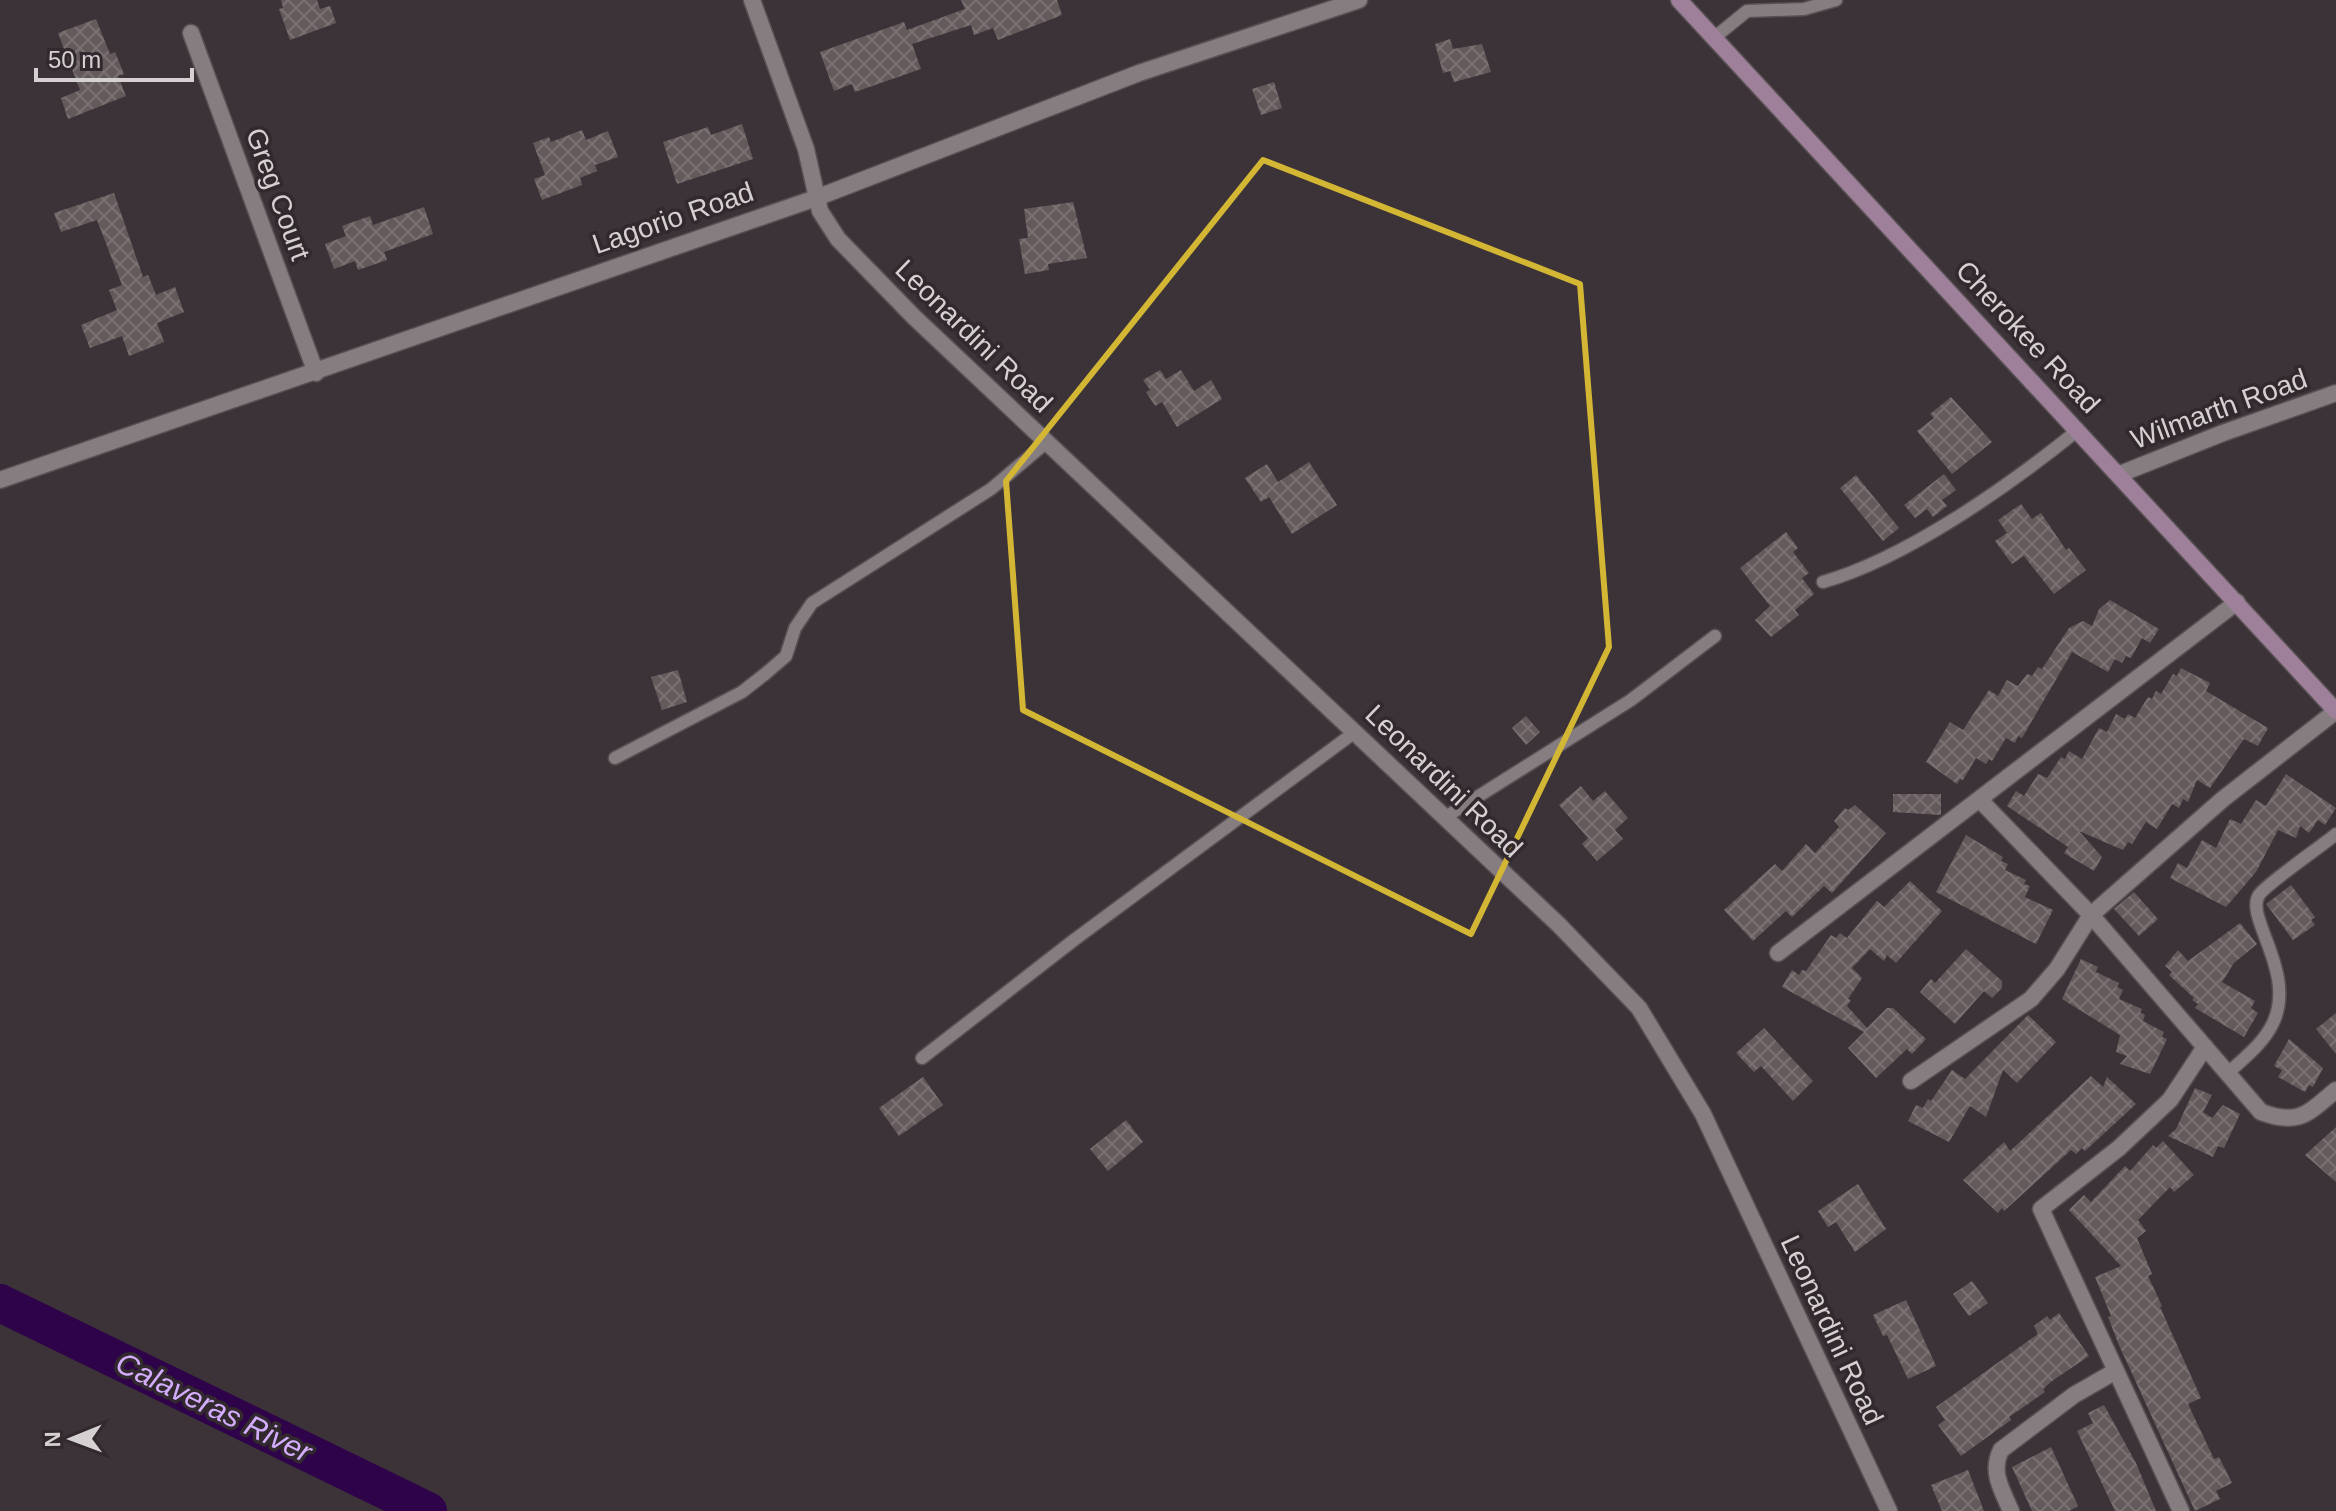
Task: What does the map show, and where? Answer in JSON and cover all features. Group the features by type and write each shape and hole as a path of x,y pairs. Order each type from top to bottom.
{"street":[{"name":"Leonardini Road","path":"752,0 806,149 816,198 838,239 914,317 1559,925 1629,998 1673,1061 1703,1114 1889,1511"},
{"name":"Lagorio Road","path":"0,480 316,373 600,270 816,198 1139,73 1359,0"},
{"name":"Cherokee Road","path":"1679,0 2336,711"},
{"name":"Greg Court","path":"191,33 316,373"},
{"name":"Wilmarth Road","path":"2120,474 2336,393"},
{"path":"1778,953 1980,800 2094,708 2237,602"},
{"path":"1911,1081 2031,999 2057,969 2091,915 2223,799 2336,711"},
{"path":"1980,800 2091,915 2261,1112 2285,1121 2313,1109 2336,1090"},
{"path":"2181,1511 2041,1209 2119,1148 2170,1100 2205,1047"},
{"path":"2011,1511 1997,1480 1995,1463 2001,1450 2074,1395 2114,1372"}],"lane":[{"path":"1715,37 1748,6 1804,9 1836,0"},
{"path":"1823,582 1850,574 1964,511 2078,430"},
{"path":"615,758 742,692 786,656 795,628 812,603 991,489 1047,442"},
{"path":"1444,818 1631,700 1715,636"},
{"path":"922,1058 1074,940 1355,732"},
{"path":"2228,1073 2258,1045 2272,1024 2280,1002 2279,973 2254,912 2259,895 2336,834"}],"highlighted area":[{"path":"1263,160 1580,284 1609,647 1471,934 1023,710 1006,481"}],"building":[{"path":"281,0 317,0 320,9 330,6 336,23 290,40 279,9 283,8"},
{"path":"961,0 1057,0 1062,15 998,40 993,28 974,35 971,25 912,44 921,69 855,92 852,84 834,91 820,52 904,22 907,30 965,9"},
{"path":"96,19 110,54 115,52 124,74 118,76 126,96 68,119 61,98 80,90 58,33"},
{"path":"1450,39 1453,49 1482,44 1491,72 1454,82 1450,71 1443,73 1435,44"},
{"path":"1274,82 1282,108 1261,115 1252,89"},
{"path":"742,124 753,159 677,184 663,142 708,127 711,135"},
{"path":"582,130 586,140 608,131 618,157 595,165 597,171 580,178 582,185 542,200 534,179 545,175 533,143 549,137 551,142"},
{"path":"114,193 143,277 148,275 156,295 175,287 184,312 157,323 164,342 129,356 122,336 90,348 81,325 117,310 109,290 122,285 97,220 61,232 54,213"},
{"path":"1073,202 1087,258 1048,264 1049,270 1025,274 1019,239 1028,238 1024,209"},
{"path":"424,207 433,234 384,252 387,260 358,270 355,261 334,269 325,244 346,236 342,226 370,216 373,225"},
{"path":"1160,370 1166,379 1181,370 1194,391 1211,380 1222,399 1177,427 1162,402 1155,406 1146,392 1150,390 1143,380"},
{"path":"1951,397 1992,442 1952,474 1917,431 1934,418 1930,414"},
{"path":"1309,462 1337,505 1292,534 1269,497 1261,502 1245,478 1267,464 1278,482"},
{"path":"1944,474 1956,490 1942,500 1947,506 1933,517 1927,509 1915,518 1904,505"},
{"path":"1856,475 1899,528 1883,541 1840,488"},
{"path":"2021,504 2032,519 2041,513 2066,550 2069,548 2086,570 2054,594 2024,556 2012,564 1995,541 2007,533 1998,520"},
{"path":"1786,532 1798,548 1793,552 1809,573 1802,578 1814,594 1795,610 1799,615 1771,637 1755,620 1770,606 1740,568"},
{"path":"2110,600 2159,629 2150,643 2142,638 2131,658 2126,656 2122,663 2115,659 2108,672 2072,652 2022,738 2018,736 2015,743 2006,738 1992,761 1989,759 1986,764 1976,758 1963,780 1960,779 1957,784 1926,762 1950,722 1963,730 1989,690 1998,696 2007,680 2018,686 2027,674 2032,676 2038,667 2042,669 2069,628 2083,621 2092,626 2099,609"},
{"path":"2181,668 2210,683 2206,691 2268,728 2258,746 2244,739 2210,788 2197,780 2188,802 2183,799 2179,808 2172,804 2157,829 2146,822 2132,844 2128,842 2123,850 2079,831 2102,857 2094,871 2064,853 2068,847 2007,806 2016,791 2024,796 2038,774 2047,778 2061,757 2065,759 2069,751 2082,759 2099,728 2107,732 2116,714 2125,719 2128,714 2135,718 2148,697 2152,699 2156,691 2161,694 2173,674 2177,676"},
{"path":"678,670 687,702 662,710 651,677"},
{"path":"1526,716 1540,732 1526,745 1512,728"},
{"path":"2286,774 2336,808 2325,825 2318,820 2309,833 2300,826 2296,838 2278,830 2256,872 2226,907 2170,878 2178,863 2187,868 2202,840 2216,848 2230,819 2241,824 2256,800 2266,806"},
{"path":"1581,786 1593,801 1605,791 1628,818 1615,830 1623,839 1597,861 1582,844 1588,838 1559,805"},
{"path":"1893,794 1941,794 1941,815 1893,812"},
{"path":"1855,805 1886,833 1832,893 1824,886 1792,917 1786,911 1753,941 1724,910 1775,864 1782,871 1806,844 1815,853 1839,827 1834,821 1845,808 1848,810"},
{"path":"1966,835 2003,857 2001,861 2008,864 2005,870 2026,880 2024,884 2030,886 2025,897 2053,910 2036,944 1936,892"},
{"path":"1910,881 1942,911 1896,963 1887,955 1884,961 1870,949 1852,968 1862,978 1848,999 1851,1000 1847,1006 1867,1028 1887,1008 1893,1008 1926,1039 1912,1054 1907,1049 1876,1078 1848,1048 1864,1032 1782,987 1792,970 1799,975 1802,970 1806,971 1831,935 1836,938 1840,933 1847,938 1877,901 1884,907"},
{"path":"2291,885 2315,917 2311,920 2315,925 2293,940 2266,904"},
{"path":"2134,892 2158,919 2139,936 2114,909"},
{"path":"2240,923 2257,944 2234,963 2222,982 2255,1001 2251,1008 2258,1013 2244,1037 2195,1008 2198,1004 2192,1000 2194,998 2169,975 2172,972 2165,966 2178,950 2188,961"},
{"path":"1966,949 2002,981 2002,988 1992,998 1984,991 1955,1024 1920,992 1931,979 1935,983"},
{"path":"2081,959 2098,967 2096,972 2119,983 2117,987 2123,990 2119,999 2142,1009 2140,1012 2145,1015 2143,1021 2164,1032 2162,1037 2167,1039 2150,1074 2120,1064 2127,1056 2116,1052 2120,1035 2062,999"},
{"path":"2336,1013 2336,1054 2316,1029"},
{"path":"2028,1015 2056,1042 2017,1083 2003,1070 1986,1117 1970,1106 1949,1142 1908,1121 1916,1105 1923,1108 1928,1099 1931,1101 1952,1070 1965,1079"},
{"path":"1764,1028 1813,1081 1793,1101 1761,1066 1754,1072 1736,1053"},
{"path":"2289,1039 2323,1068 2313,1087 2309,1085 2305,1092 2278,1077 2282,1070 2274,1066"},
{"path":"2091,1076 2103,1087 2107,1077 2136,1104 2085,1151 2082,1148 2076,1154 2071,1150 2004,1211 2002,1208 1998,1213 1963,1180 2004,1142 2010,1151"},
{"path":"923,1077 943,1105 899,1136 879,1108"},
{"path":"2195,1088 2212,1095 2203,1112 2212,1118 2223,1105 2240,1114 2224,1148 2218,1146 2213,1157 2168,1136 2176,1129"},
{"path":"1126,1120 1143,1142 1108,1171 1090,1149"},
{"path":"2336,1127 2336,1182 2305,1155"},
{"path":"2163,1141 2194,1175 2174,1192 2170,1187 2138,1220 2146,1231 2137,1238 2152,1274 2148,1276 2160,1307 2201,1398 2188,1404 2214,1459 2219,1457 2232,1483 2216,1491 2220,1499 2195,1511 2118,1343 2095,1277 2121,1266 2069,1210 2084,1195 2091,1202 2125,1166 2130,1171 2153,1145 2156,1148"},
{"path":"1858,1184 1886,1229 1855,1252 1836,1222 1828,1227 1818,1211"},
{"path":"1972,1281 1988,1303 1969,1316 1953,1294"},
{"path":"1906,1300 1936,1366 1908,1379 1887,1335 1883,1336 1873,1315"},
{"path":"2059,1313 2089,1356 2052,1381 2043,1389 2045,1392 1961,1456 1938,1425 1945,1420 1936,1407 2038,1334 2034,1326 2047,1316 2050,1320"},
{"path":"2104,1405 2136,1463 2156,1511 2115,1511 2077,1431 2093,1423 2088,1413"},
{"path":"2051,1447 2078,1506 2069,1511 2032,1511 2012,1467"},
{"path":"1968,1470 1984,1511 1942,1511 1931,1485"}],"waterway":[{"name":"Calaveras River","path":"0,1303 428,1511"}]}
